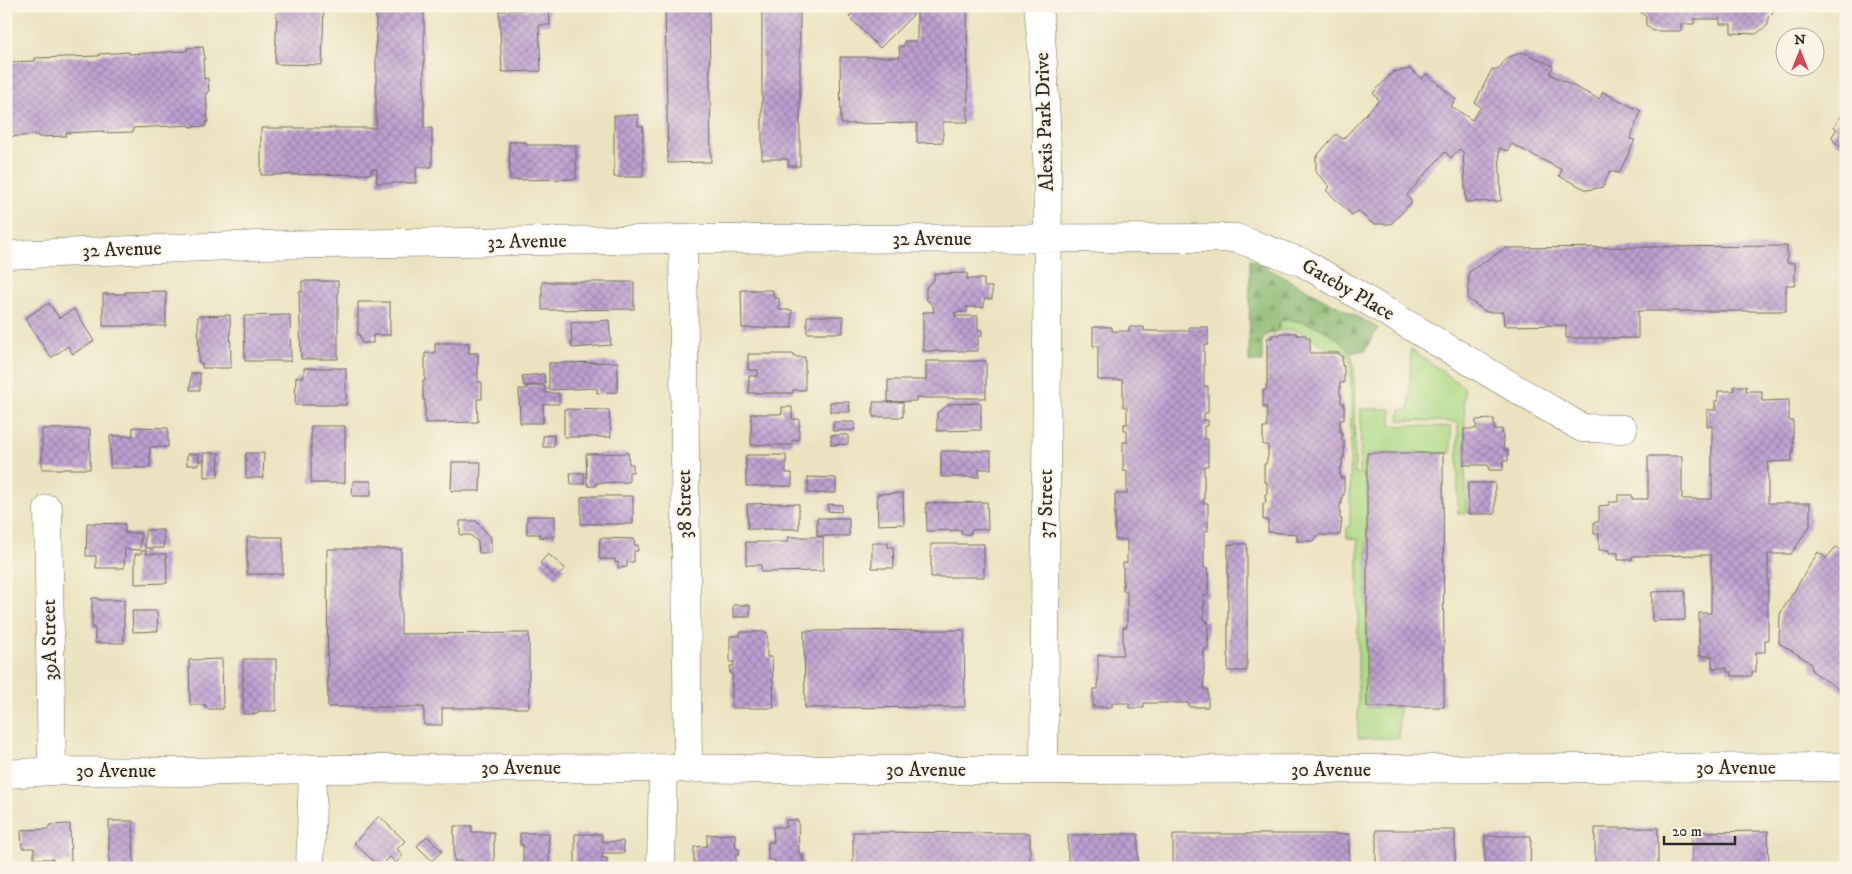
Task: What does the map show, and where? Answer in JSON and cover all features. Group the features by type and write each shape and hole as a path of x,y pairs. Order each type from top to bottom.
{"street":[{"name":"Alexis Park Drive","path":"1038,6 1046,114 1048,239"},
{"name":"Gateby Place","path":"1048,239 1236,238 1304,263 1582,428 1623,429"},
{"name":"32 Avenue","path":"6,255 258,246 683,239 1048,239"},
{"name":"38 Street","path":"660,868 675,768 683,239"},
{"name":"37 Street","path":"1044,770 1048,239"},
{"name":"39A Street","path":"48,509 52,771"},
{"name":"30 Avenue","path":"6,774 52,771 186,772 313,769 1044,770 1846,767"},
{"path":"310,868 313,769"}],"green space":[{"path":"1250,259 1378,328 1365,350 1351,353 1345,345 1320,328 1301,321 1281,320 1277,331 1265,336 1262,342 1262,362 1249,362"},
{"path":"1281,320 1309,324 1329,332 1350,352 1354,367 1355,474 1360,473 1361,409 1391,409 1391,425 1451,427 1451,453 1367,453 1367,707 1399,707 1399,738 1358,738 1358,539 1347,538 1347,527 1350,526 1351,364 1345,351 1336,348 1328,349 1304,333 1295,330 1277,331"},
{"path":"1411,349 1464,387 1466,513 1458,513 1458,422 1399,420 1400,410 1409,410"}],"building":[{"path":"277,6 324,6 322,65 275,64"},
{"path":"376,6 424,6 424,128 432,128 432,167 416,167 416,183 377,183 377,169 371,169 371,174 261,175 261,128 376,128"},
{"path":"665,6 709,6 711,162 668,163"},
{"path":"844,6 967,6 968,122 943,122 943,142 917,143 917,123 841,124 840,57 900,57 899,46 904,46 904,41 917,41 917,11 880,48 849,17 852,14"},
{"path":"1629,6 1779,6 1768,17 1768,25 1756,34 1731,33 1731,24 1720,24 1720,19 1694,19 1694,24 1681,24 1681,31 1653,31 1646,25 1646,17 1638,10 1635,12"},
{"path":"762,8 800,8 800,166 788,166 788,159 762,159"},
{"path":"549,9 550,25 539,25 541,71 502,72 499,11"},
{"path":"203,47 205,59 203,59 204,79 208,78 209,92 206,93 208,122 206,122 206,126 133,128 133,132 66,133 66,136 6,137 6,62 35,61 35,58 99,56 99,54 129,52 129,54 187,51 187,48"},
{"path":"1523,52 1553,66 1550,74 1599,99 1603,92 1641,111 1630,139 1635,140 1619,173 1610,171 1603,187 1587,190 1559,176 1562,170 1512,144 1507,151 1499,148 1501,201 1466,202 1463,152 1459,149 1451,158 1445,152 1407,195 1412,202 1391,224 1373,224 1358,211 1352,215 1326,190 1330,187 1316,172 1316,157 1336,134 1343,139 1379,100 1373,93 1393,72 1410,69 1422,79 1426,74 1456,99 1451,106 1472,120 1481,107 1475,103 1492,69 1498,70 1506,58"},
{"path":"1843,113 1846,115 1846,149 1834,142 1832,136 1837,129 1834,127"},
{"path":"614,115 638,115 638,126 643,126 643,177 614,177"},
{"path":"509,142 526,142 526,145 576,145 576,179 510,180"},
{"path":"1787,246 1787,263 1795,263 1795,285 1786,285 1786,311 1638,311 1638,338 1566,338 1566,325 1504,326 1503,312 1486,312 1468,299 1469,272 1505,248"},
{"path":"967,273 967,279 984,279 984,287 992,287 992,299 984,299 984,307 967,307 967,312 955,312 955,316 978,316 978,330 982,330 982,336 978,336 978,351 923,351 923,312 934,312 933,306 926,299 926,287 934,280 934,274"},
{"path":"302,281 338,281 338,359 301,359 299,292 302,292"},
{"path":"542,282 634,282 634,309 542,310"},
{"path":"741,290 773,290 773,298 779,298 779,310 792,310 792,328 742,328"},
{"path":"166,291 166,326 103,326 103,294"},
{"path":"358,302 390,302 390,335 373,335 373,343 361,343 360,335 358,335"},
{"path":"49,303 59,318 74,309 94,341 73,354 68,346 51,358 25,318"},
{"path":"230,315 231,368 202,368 202,363 199,363 198,316"},
{"path":"290,315 291,361 245,361 244,316"},
{"path":"807,316 843,316 843,333 807,333"},
{"path":"609,320 611,345 572,348 571,323"},
{"path":"1093,327 1112,327 1112,331 1129,331 1129,327 1144,327 1144,331 1189,331 1189,327 1208,327 1208,345 1204,345 1204,386 1208,386 1208,413 1204,413 1204,420 1208,420 1208,426 1204,426 1204,439 1208,439 1208,466 1204,466 1204,503 1208,503 1208,531 1204,531 1204,568 1208,568 1208,596 1204,596 1204,621 1208,621 1208,649 1204,649 1204,689 1208,689 1208,707 1189,707 1189,703 1144,703 1144,708 1129,708 1129,703 1112,703 1112,707 1093,707 1093,689 1098,689 1098,655 1123,655 1123,627 1127,627 1127,591 1123,591 1123,563 1127,563 1127,540 1115,540 1115,494 1127,494 1127,471 1123,471 1123,442 1127,442 1127,430 1124,430 1124,424 1127,424 1127,407 1123,407 1123,380 1098,380 1098,346 1093,346"},
{"path":"1280,333 1306,335 1306,338 1310,338 1310,353 1339,353 1342,356 1344,383 1340,383 1340,395 1341,403 1344,403 1344,420 1340,420 1340,432 1342,432 1342,441 1344,441 1344,458 1342,458 1342,467 1340,467 1340,478 1344,478 1344,495 1342,495 1342,504 1340,504 1340,519 1342,519 1340,535 1319,535 1313,541 1297,541 1297,534 1268,532 1268,520 1263,520 1263,503 1266,503 1265,494 1267,494 1267,482 1264,482 1264,464 1266,464 1268,456 1268,445 1263,445 1263,428 1267,428 1267,407 1263,407 1263,390 1266,390 1267,382 1267,338 1272,338 1272,335 1280,335"},
{"path":"435,343 469,343 469,353 478,353 478,382 482,382 482,399 477,399 478,422 425,423 423,381 425,381 425,353 435,353"},
{"path":"748,354 794,354 794,357 805,357 805,390 793,390 793,393 749,393 749,376 758,376 758,370 748,370"},
{"path":"926,361 986,361 986,398 916,398 916,401 888,402 888,380 926,380"},
{"path":"618,362 617,392 597,393 597,388 549,390 549,363"},
{"path":"304,368 346,368 346,405 295,405 296,377 304,377"},
{"path":"191,373 200,373 200,390 190,390"},
{"path":"544,374 545,384 524,386 522,376"},
{"path":"527,386 545,386 545,393 559,393 559,404 543,404 543,423 520,423 519,389 527,389"},
{"path":"1734,386 1746,386 1746,391 1762,391 1762,401 1789,400 1789,421 1793,421 1792,461 1768,462 1768,503 1810,503 1810,526 1791,554 1768,554 1768,640 1765,640 1765,652 1756,652 1756,672 1752,672 1752,676 1732,676 1732,672 1727,672 1727,668 1712,668 1712,656 1699,656 1699,613 1711,613 1711,555 1632,556 1632,560 1618,560 1618,553 1609,553 1609,550 1599,550 1599,534 1594,534 1594,522 1599,522 1599,506 1609,505 1609,502 1618,502 1618,495 1632,495 1632,499 1648,499 1648,456 1682,456 1682,499 1712,499 1712,426 1707,426 1707,410 1715,410 1715,401 1718,401 1718,391 1734,391"},
{"path":"830,402 849,402 850,412 830,412"},
{"path":"873,402 903,402 903,417 873,417"},
{"path":"981,403 981,430 937,431 937,413 950,404"},
{"path":"782,407 792,407 792,419 799,419 799,440 792,440 792,445 751,445 751,414 782,414"},
{"path":"564,409 609,410 611,437 564,437"},
{"path":"1494,419 1494,430 1502,429 1504,450 1508,450 1508,461 1503,461 1503,470 1489,470 1488,465 1464,465 1464,429 1476,429 1476,420"},
{"path":"833,422 855,423 855,430 833,431"},
{"path":"311,426 345,426 345,483 311,483"},
{"path":"133,427 168,428 168,447 150,447 150,468 110,468 110,436 133,436"},
{"path":"42,429 90,429 90,469 42,469"},
{"path":"554,435 554,447 543,447 543,436"},
{"path":"831,435 848,435 848,444 831,445"},
{"path":"941,451 991,451 991,469 979,469 979,477 941,477"},
{"path":"204,453 219,453 218,477 204,477"},
{"path":"246,453 264,453 263,478 246,478"},
{"path":"628,453 629,464 633,464 633,472 629,472 629,482 596,483 596,486 588,486 586,454"},
{"path":"1367,453 1443,453 1444,707 1367,707"},
{"path":"187,454 199,454 199,465 187,465"},
{"path":"746,455 786,455 786,473 792,473 792,486 746,486"},
{"path":"452,462 481,462 480,491 451,491"},
{"path":"570,473 584,473 584,484 571,484"},
{"path":"808,477 836,478 836,493 808,493"},
{"path":"353,481 371,481 371,496 352,496"},
{"path":"1468,483 1495,483 1495,514 1468,514"},
{"path":"903,493 904,524 878,525 877,494"},
{"path":"633,496 633,524 581,524 581,497"},
{"path":"987,502 988,529 971,530 971,534 961,534 961,530 927,531 926,503"},
{"path":"747,504 799,504 799,529 748,529"},
{"path":"828,504 842,505 841,512 828,511"},
{"path":"527,516 555,516 555,537 540,537 540,534 527,534"},
{"path":"817,518 849,518 849,536 817,536"},
{"path":"460,521 476,521 491,537 491,553 479,553 478,542 470,535 460,535"},
{"path":"87,523 125,524 125,533 141,533 140,550 125,549 124,568 96,568 96,556 86,556"},
{"path":"145,530 163,530 164,548 145,548"},
{"path":"247,537 283,537 283,574 247,574"},
{"path":"788,537 823,537 823,571 761,572 761,565 746,565 746,542 788,542"},
{"path":"600,538 634,539 635,545 638,545 638,551 634,551 634,562 627,562 627,567 618,568 618,562 615,563 615,559 599,559"},
{"path":"872,543 888,543 888,547 893,547 894,568 872,568"},
{"path":"931,544 984,544 984,577 931,577"},
{"path":"1228,544 1247,544 1247,671 1228,671"},
{"path":"1836,547 1846,553 1846,694 1812,671 1811,663 1779,643 1780,614 1818,552 1826,558"},
{"path":"327,549 401,549 401,634 529,633 529,708 442,708 442,725 424,725 424,707 328,707"},
{"path":"146,550 146,554 166,554 167,583 135,584 135,554 141,554 141,551"},
{"path":"548,554 565,568 556,578 540,563"},
{"path":"1685,591 1685,620 1652,621 1652,592"},
{"path":"92,598 98,598 98,600 124,600 124,643 95,643 95,628 92,628"},
{"path":"733,605 750,605 750,617 733,617"},
{"path":"132,611 157,611 158,631 133,632"},
{"path":"964,630 965,707 805,708 804,631"},
{"path":"740,632 767,632 767,657 772,657 774,708 732,708 732,673 730,673 730,666 734,666 734,662 730,662 730,636 740,636"},
{"path":"222,659 223,709 206,709 206,705 190,705 189,660"},
{"path":"243,659 276,659 276,711 258,711 258,714 243,714"},
{"path":"379,816 405,841 397,849 403,855 396,863 390,857 380,867 354,843"},
{"path":"786,820 798,820 799,854 803,854 803,867 775,867 775,860 768,860 768,842 774,842 773,827 786,827"},
{"path":"109,821 133,821 134,868 109,868"},
{"path":"70,824 71,862 53,863 53,859 34,859 34,848 22,848 21,830 49,829 49,825"},
{"path":"454,826 472,826 472,832 494,832 494,868 462,868 462,861 454,861"},
{"path":"1595,828 1658,828 1658,868 1595,868"},
{"path":"1376,830 1455,830 1455,868 1376,868"},
{"path":"1768,831 1769,868 1692,868 1692,832"},
{"path":"853,832 1030,833 1030,868 853,868"},
{"path":"520,833 549,833 549,868 524,868 523,845 520,845"},
{"path":"575,834 602,834 602,842 623,841 624,853 602,853 602,858 607,858 607,868 575,868"},
{"path":"735,834 736,849 739,849 739,855 736,855 736,868 700,868 700,863 694,863 694,847 707,846 707,835"},
{"path":"1138,834 1138,868 1068,868 1068,835"},
{"path":"1173,834 1349,834 1349,868 1173,868"},
{"path":"427,836 442,851 432,861 417,846"},
{"path":"1485,836 1531,836 1530,868 1485,868"}]}
